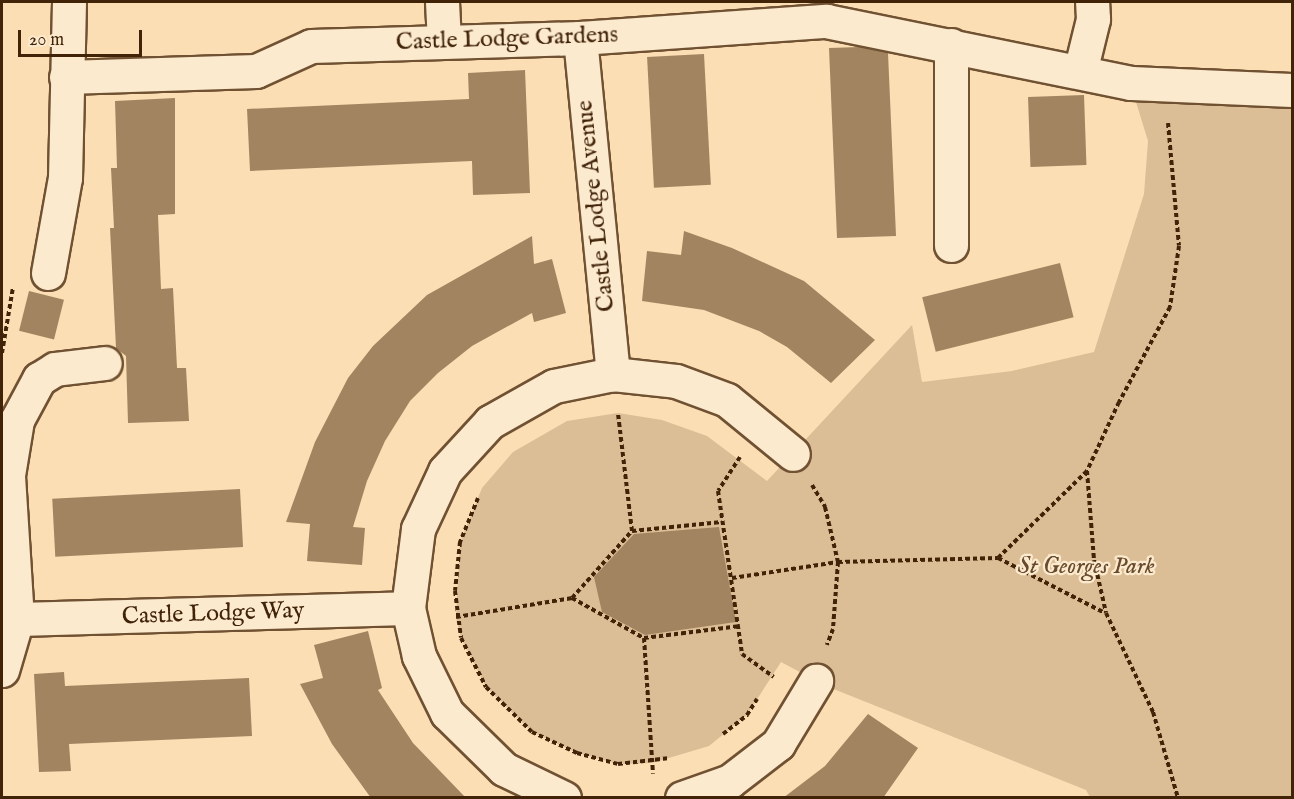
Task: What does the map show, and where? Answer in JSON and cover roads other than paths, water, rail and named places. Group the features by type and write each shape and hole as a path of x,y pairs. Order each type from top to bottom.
{"street":[{"path":"442,2 444,42"},
{"path":"1080,72 1093,19 1092,2"},
{"path":"48,273 65,178 69,4"},
{"name":"Castle Lodge Gardens","path":"66,77 256,71 311,46 580,38 826,21 1131,83 1293,90"},
{"name":"Castle Lodge Avenue","path":"580,38 612,374"},
{"path":"951,45 951,245"},
{"path":"2,670 17,620 8,475 16,420 39,379 55,369 105,363"},
{"path":"564,798 504,769 447,713 419,656 410,616 418,529 445,471 490,422 554,386 612,374 676,381 727,400 793,454"},
{"name":"Castle Lodge Way","path":"17,620 410,616"},
{"path":"668,792 730,781 778,744 810,690"}],"park label":[{"name":"St Georges Park","path":"1086,567"}]}
